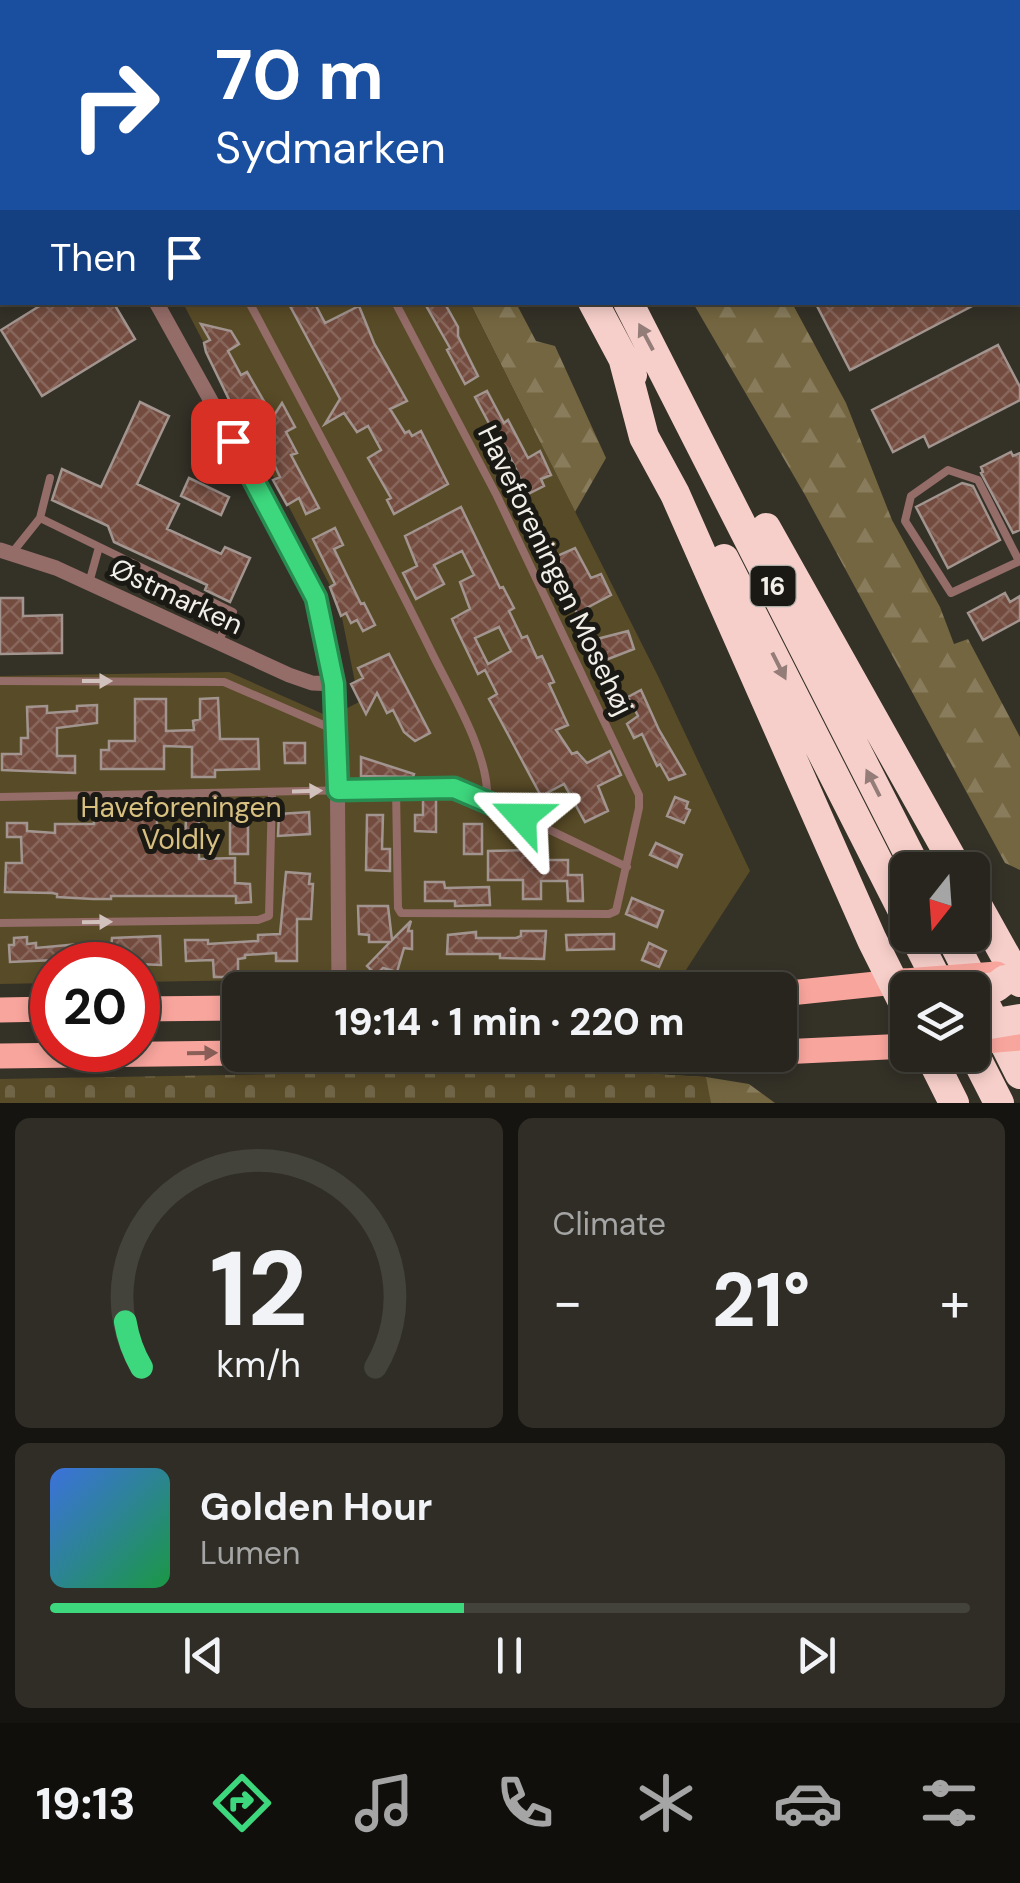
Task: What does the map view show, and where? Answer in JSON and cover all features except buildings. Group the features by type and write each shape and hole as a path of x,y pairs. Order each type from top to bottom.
{"highway":[{"name":"16","path":"596,305 890,886"},
{"name":"16","path":"630,305 908,852"},
{"path":"624,361 644,437 675,494 892,972"},
{"path":"672,386 735,473 948,852"},
{"path":"990,931 1013,976 990,988"},
{"path":"959,952 1020,1074"},
{"path":"990,1024 1020,1020"},
{"path":"938,1072 954,1103"},
{"path":"984,1072 999,1103"}],"main road":[{"path":"797,995 890,998"},
{"path":"160,1008 222,1008"},
{"path":"0,1010 30,1009"},
{"path":"990,1043 1020,1038"},
{"path":"797,1051 890,1047"},
{"path":"0,1056 222,1053"}],"street":[{"path":"158,305 316,598 334,684 338,731 339,972"},
{"name":"Østmarken","path":"6,552 89,583 289,675 334,684"}],"lane":[{"path":"252,305 336,459 452,694 485,774 487,800"},
{"name":"Haveforeningen Mosehøj","path":"397,305 513,527 639,794 627,867"},
{"path":"948,470 978,480 1020,561 951,593 905,522 911,496 948,470"},
{"path":"6,552 40,518 50,478"},
{"path":"40,518 233,612 218,642"},
{"path":"89,583 99,547"},
{"path":"0,682 224,682 338,731"},
{"path":"0,797 272,792 338,790 396,789 454,788 627,867 616,911 406,915 398,908 396,789"},
{"path":"0,923 258,920 270,916 272,792"}],"green space":[{"name":"Haveforeningen Voldly","path":"184,305 471,305 658,676 750,871 685,972 222,972 222,981 160,982 160,942 30,942 30,983 0,984 0,676 229,672 330,717 359,702 339,603"},
{"path":"471,305 517,305 536,341 555,346 606,458 575,512"},
{"path":"694,305 793,305 846,403 892,520 940,607 954,644 968,639 1020,737 1020,870 1005,863 805,495"},
{"path":"561,1072 706,1077 749,1084 775,1103 574,1103"},
{"path":"615,1072 706,1077 711,1103 0,1103 0,1079"}],"route":[{"path":"233,441 316,598 334,684 338,790 454,788 522,817"}]}
